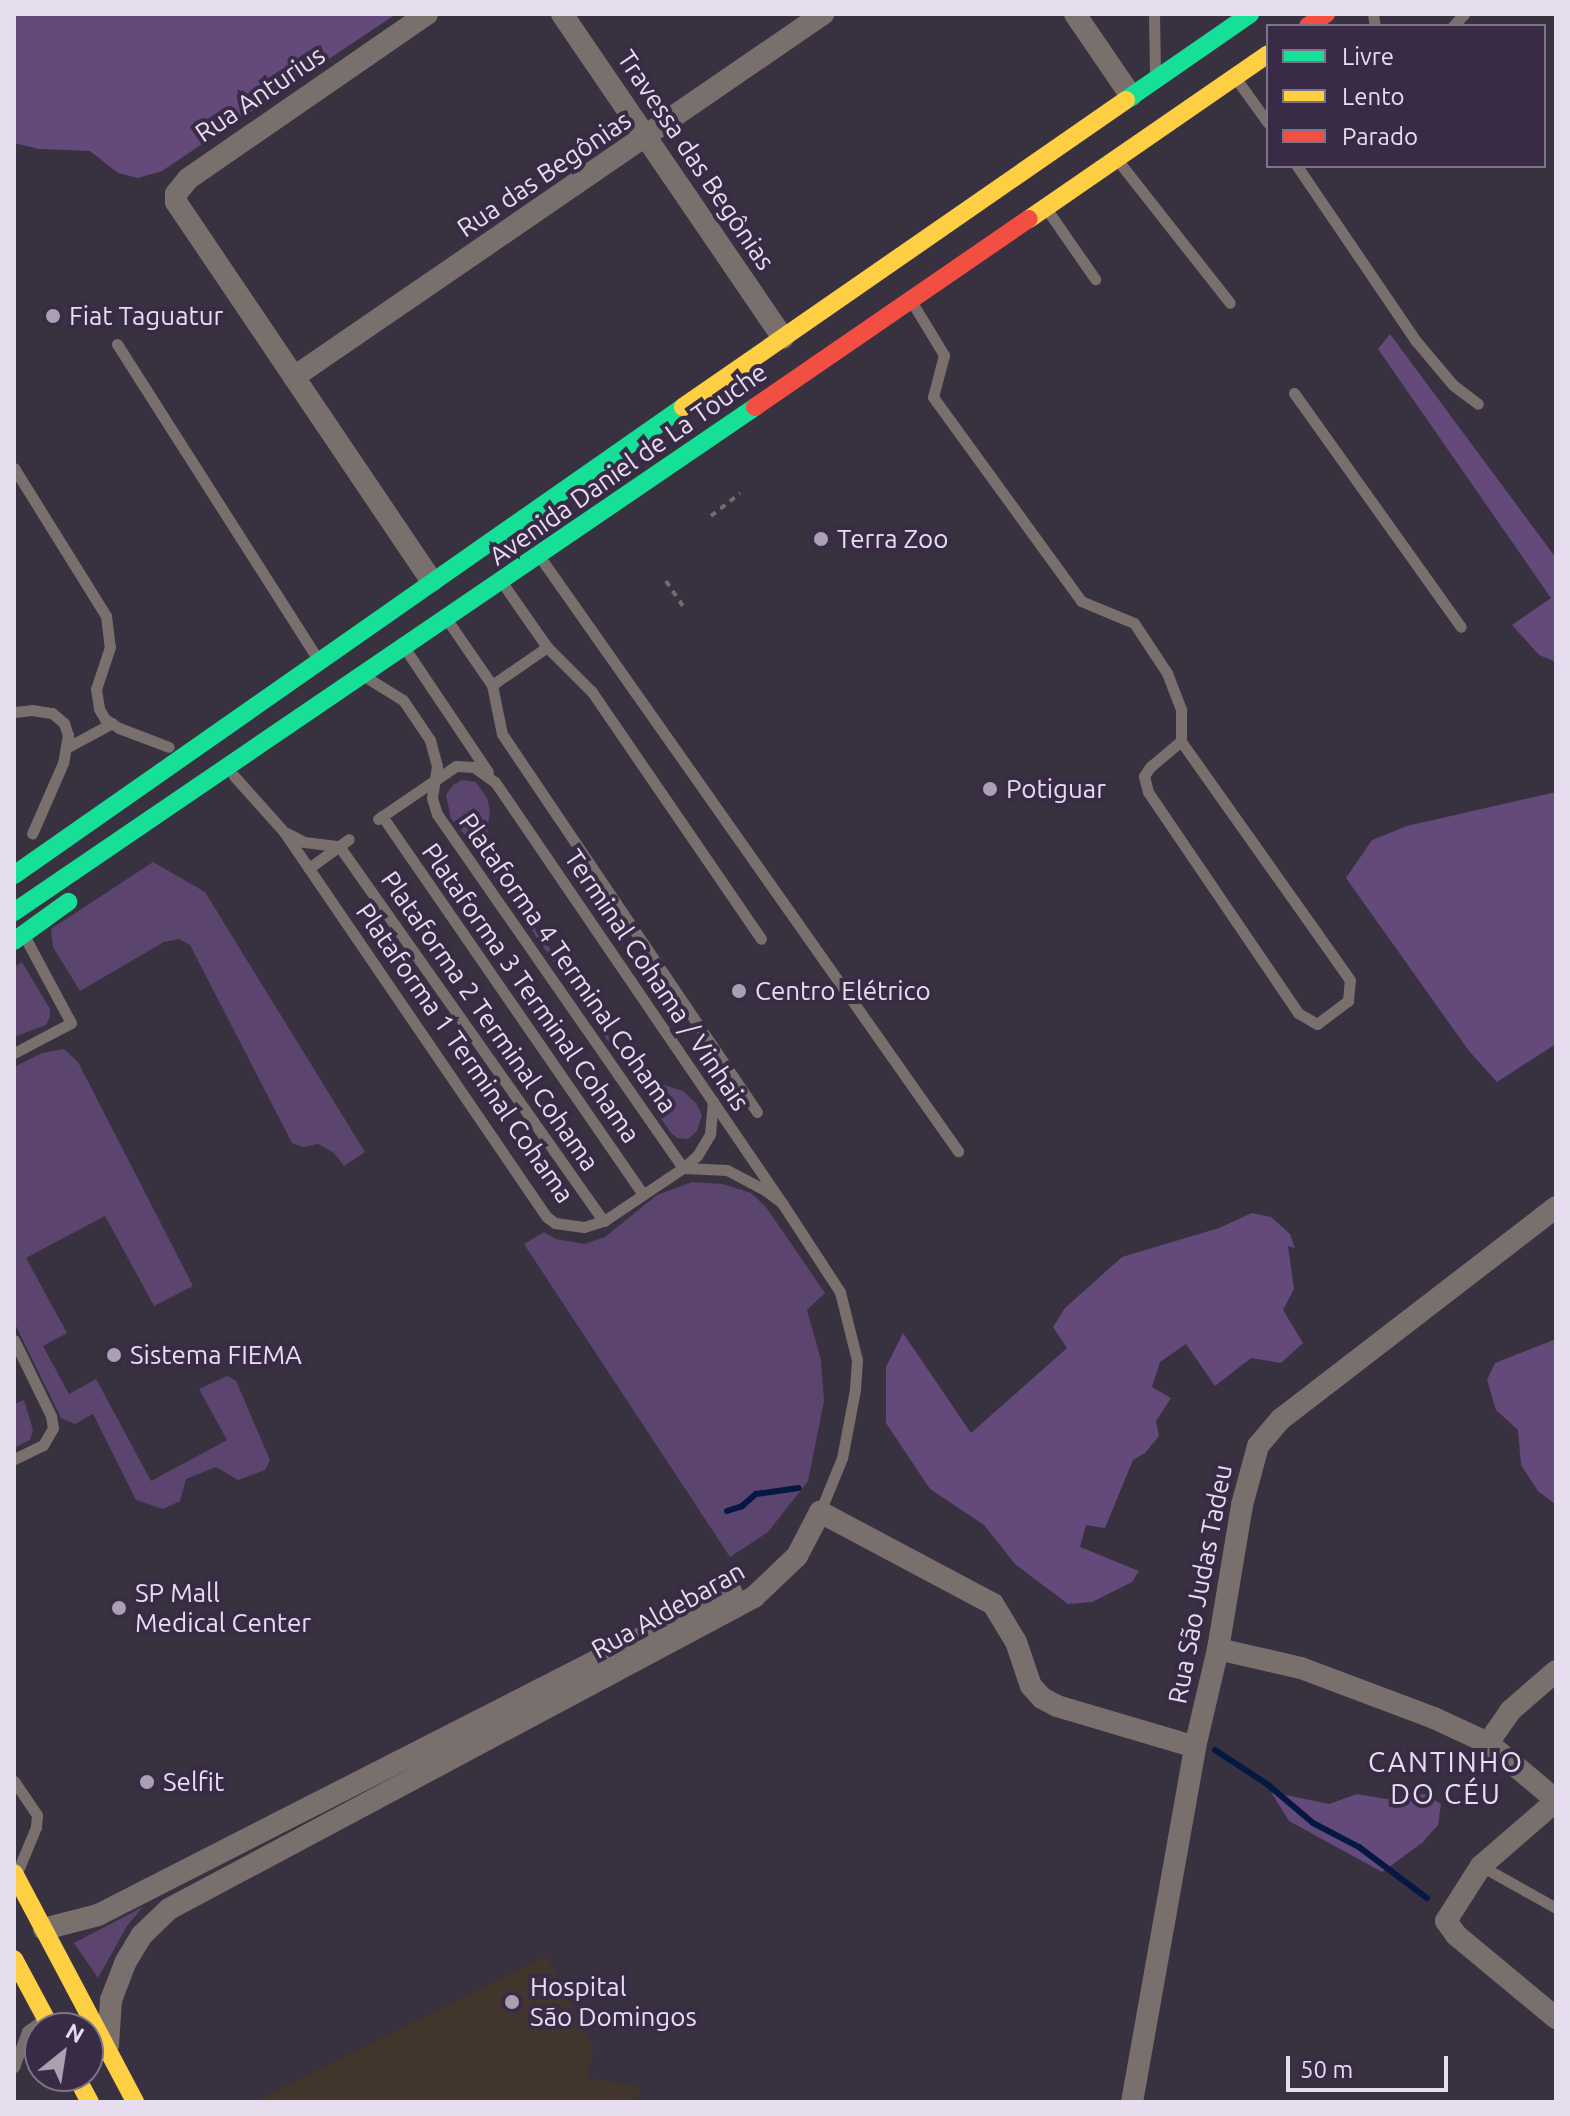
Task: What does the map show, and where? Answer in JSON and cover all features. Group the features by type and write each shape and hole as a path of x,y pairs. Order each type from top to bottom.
{"main road":[{"name":"Avenida Daniel de La Touche","path":"14,875 295,676 1250,14"},
{"name":"Avenida Daniel de La Touche","path":"14,912 405,649 1266,55"},
{"path":"120,777 295,676"},
{"path":"158,837 294,723"},
{"path":"14,846 58,817"},
{"path":"19,937 85,890"},
{"path":"16,1866 44,1929 135,2102"},
{"path":"14,1959 42,2012"}],"street":[{"name":"Rua Anturius","path":"294,377 176,202 176,194 188,179 427,14"},
{"name":"Travessa das Begônias","path":"562,14 783,338"},
{"name":"Rua das Begônias","path":"294,377 647,138 823,14"},
{"path":"1075,14 1131,96"},
{"path":"294,377 432,581"},
{"name":"Rua São Judas Tadeu","path":"1132,2102 1195,1747 1218,1649 1250,1466 1266,1435 1281,1419 1553,1209"},
{"path":"820,1512 993,1604 1016,1642 1031,1686 1042,1698 1057,1706 1195,1747"},
{"name":"Rua Aldebaran","path":"44,1929 98,1915 744,1586 779,1558 820,1512"},
{"name":"Rua Aldebaran","path":"108,2050 108,2018 116,1983 142,1935 169,1909 754,1597 797,1556 820,1512"},
{"path":"1218,1649 1301,1668 1361,1689 1488,1743 1556,1801 1481,1866 1446,1921 1449,1928 1556,2018"},
{"path":"1488,1743 1510,1711 1556,1671"}],"lane":[{"path":"1154,14 1155,79"},
{"path":"1234,77 1266,120"},
{"path":"1116,158 1230,303"},
{"path":"1298,168 1416,341 1453,385 1478,404"},
{"path":"1045,207 1095,279"},
{"path":"911,300 944,355 933,397 1081,601 1134,623 1176,689 1181,741 1350,980 1348,1001 1317,1024 1298,1013 1148,792 1144,776 1150,767 1181,741"},
{"path":"117,344 318,660"},
{"path":"1294,393 1461,627"},
{"path":"14,468 106,616 110,647 96,689 99,709 112,723 169,747"},
{"path":"539,556 958,1151"},
{"path":"502,582 547,647 592,692 761,939"},
{"path":"447,620 492,685 502,734 757,1112"},
{"path":"492,685 547,647"},
{"name":"Terminal Cohama / Vinhais","path":"405,649 840,1292 857,1360 850,1425 842,1458 820,1512"},
{"path":"365,676 403,700 430,740 436,778 451,767 464,765 479,769 495,782"},
{"path":"14,712 52,713 64,723 68,747 32,834"},
{"path":"68,747 112,723"},
{"path":"234,776 284,832 304,842 344,843"},
{"name":"Plataforma 3 Terminal Cohama","path":"436,778 380,818 643,1194"},
{"name":"Plataforma 4 Terminal Cohama","path":"436,778 432,798 437,814 683,1168"},
{"name":"Plataforma 1 Terminal Cohama","path":"284,832 547,1217 573,1228 604,1221"},
{"path":"309,868 344,843"},
{"name":"Plataforma 2 Terminal Cohama","path":"344,843 604,1221"},
{"path":"14,1053 71,1023 19,937"},
{"path":"604,1221 697,1156 710,1134 713,1101"},
{"path":"683,1168 727,1170 754,1182 782,1203"},
{"path":"14,1340 51,1416 53,1428 43,1445 14,1459"},
{"path":"14,1781 37,1815 36,1827 16,1866"},
{"path":"1481,1866 1556,1908"},
{"path":"14,2067 24,2039"}],"path":[{"path":"711,516 740,493"},
{"path":"666,581 683,606"}],"shaded area":[{"path":"14,14 396,14 162,171 138,178 118,173 90,151 39,149 14,143"},
{"path":"1390,334 1556,558 1556,662 1539,655 1512,625 1551,598 1378,349"},
{"path":"462,780 476,782 487,798 490,810 485,851 614,1045 642,1078 683,1091 696,1103 702,1115 697,1131 688,1139 677,1138 671,1133 472,843 451,819 446,795 453,785"},
{"path":"1556,792 1556,1044 1497,1082 1469,1051 1346,878 1372,840 1407,826"},
{"path":"153,862 205,892 365,1152 344,1166 333,1152 318,1144 303,1147 292,1143 190,945 179,939 164,942 80,991 53,947 51,929"},
{"path":"22,962 50,1009 50,1017 46,1025 14,1037 14,967"},
{"path":"64,1049 78,1062 193,1286 154,1306 105,1216 26,1258 67,1333 43,1346 69,1394 96,1379 151,1481 227,1440 199,1389 227,1376 236,1381 270,1460 265,1470 238,1480 216,1467 186,1479 180,1501 163,1509 136,1500 93,1414 75,1424 61,1418 14,1322 14,1067 42,1053"},
{"path":"692,1182 723,1184 751,1193 766,1207 825,1293 807,1310 821,1360 824,1401 808,1481 768,1532 730,1557 524,1244 544,1232 556,1239 584,1244 605,1237 657,1195"},
{"path":"1252,1213 1271,1217 1290,1234 1295,1248 1288,1246 1294,1289 1283,1310 1303,1343 1281,1363 1251,1358 1215,1386 1186,1344 1160,1362 1152,1387 1171,1398 1156,1421 1159,1436 1145,1453 1133,1460 1105,1528 1086,1525 1080,1547 1139,1571 1132,1582 1092,1602 1068,1604 1015,1564 984,1525 930,1489 886,1423 886,1367 903,1333 971,1433 1067,1348 1053,1327 1065,1308 1122,1257 1219,1228"},
{"path":"1556,1339 1556,1505 1538,1491 1521,1465 1518,1430 1496,1410 1487,1380 1495,1363"},
{"path":"24,1400 33,1430 30,1440 14,1448 14,1404"},
{"path":"1271,1792 1329,1804 1357,1794 1386,1799 1425,1794 1441,1804 1438,1825 1422,1843 1382,1872 1289,1821"},
{"path":"143,1907 127,1926 98,1978 74,1943"},
{"name":"Hospital São Domingos","path":"546,1956 593,2048 588,2077 640,2087 637,2102 253,2102"}],"waterway":[{"path":"727,1511 742,1506 756,1494 799,1488"},
{"path":"1215,1750 1267,1784 1313,1823 1359,1847 1427,1898"}],"traffic: fast":[{"path":"1126,100 1250,14"},
{"path":"14,875 683,407"},
{"path":"14,912 755,407"},
{"path":"14,941 68,902"}],"traffic: slow":[{"path":"1029,219 1266,55"},
{"path":"683,407 1126,100"},
{"path":"14,1873 135,2102"},
{"path":"14,1959 42,2012"},
{"path":"85,2092 90,2102"}],"traffic: jam":[{"path":"1311,24 1326,14"},
{"path":"755,407 1029,219"}],"place":[{"name":"Fiat Taguatur","path":"53,316"},
{"name":"Terra Zoo","path":"821,539"},
{"name":"Potiguar","path":"990,789"},
{"name":"Centro Elétrico","path":"739,991"},
{"name":"Sistema FIEMA","path":"114,1355"},
{"name":"SP Mall Medical Center","path":"119,1608"},
{"name":"Selfit","path":"147,1782"},
{"name":"Hospital São Domingos","path":"512,2002"}],"district":[{"name":"CANTINHO DO CÉU","path":"1446,1778"}]}
